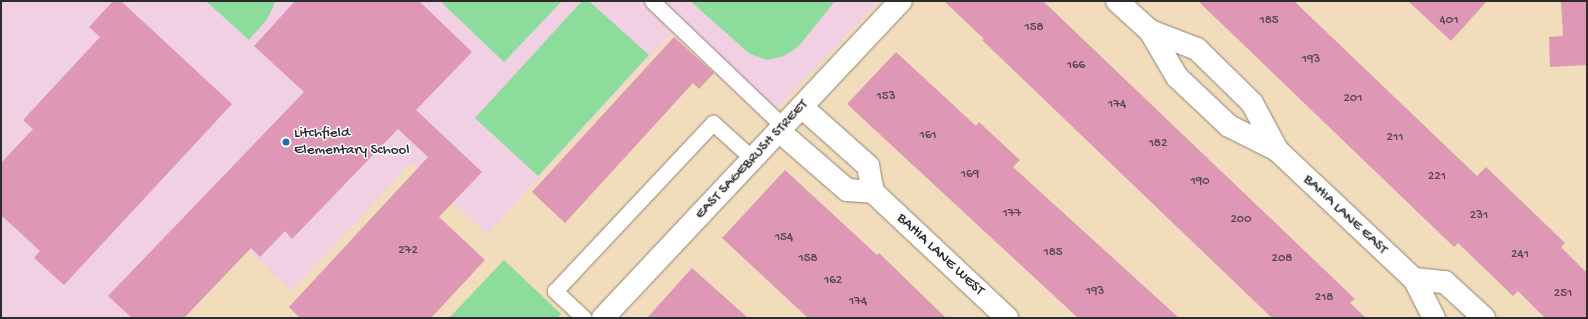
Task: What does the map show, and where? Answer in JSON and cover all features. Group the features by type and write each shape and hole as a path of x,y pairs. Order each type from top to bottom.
{"street":[{"name":"EAST SAGEBRUSH STREET","path":"603,318 901,1"},
{"name":"BAHIA LANE EAST","path":"1117,1 1150,31 1177,77 1229,126 1277,150 1414,279 1434,318"},
{"name":"BAHIA LANE EAST","path":"1150,31 1197,49 1252,103 1277,150"},
{"path":"782,128 847,190 873,192 868,166 802,107"},
{"name":"BAHIA LANE WEST","path":"873,192 1007,318"},
{"path":"1414,279 1445,282 1484,318"}],"lane":[{"path":"652,1 782,128"},
{"path":"584,318 555,291 713,123 753,159"}],"shaded area":[{"name":"Litchfield Elementary School","path":"1,1 879,1 766,120 673,31 487,234 411,163 292,291 248,250 185,318 1,318"}],"green space":[{"path":"206,1 276,1 267,19 249,40"},
{"path":"444,1 562,1 504,62 442,3"},
{"path":"582,1 589,1 649,55 538,176 475,118"},
{"path":"690,1 835,1 798,47 784,56 767,60 750,54"},
{"path":"504,260 561,314 557,318 449,318"}],"building":[{"path":"113,1 121,1 232,104 64,285 34,258 40,251 1,215 1,163 33,129 23,120 100,37 89,27"},
{"path":"295,1 419,1 472,52 416,110 482,172 439,217 485,260 431,318 300,318 289,307 428,157 398,129 292,239 285,231 260,257 251,248 184,318 132,318 108,296 304,92 254,46"},
{"path":"944,1 1043,1 1355,299 1350,303 1366,318 1272,318 982,40 984,39"},
{"path":"1198,1 1294,1 1477,176 1486,167 1565,243 1561,247 1587,273 1587,318 1545,318 1518,291 1513,296 1458,243 1454,247"},
{"path":"1408,1 1487,1 1451,41"},
{"path":"1561,1 1587,1 1587,65 1550,67 1549,37 1563,36"},
{"path":"674,37 714,73 699,89 693,83 565,223 532,192"},
{"path":"896,52 976,126 979,122 1020,160 1013,167 1179,318 1078,318 847,104"},
{"path":"785,170 877,255 879,253 946,318 808,318 722,238"},
{"path":"692,268 748,318 647,318"}],"place":[{"name":"Litchfield Elementary School","path":"286,142"}]}
